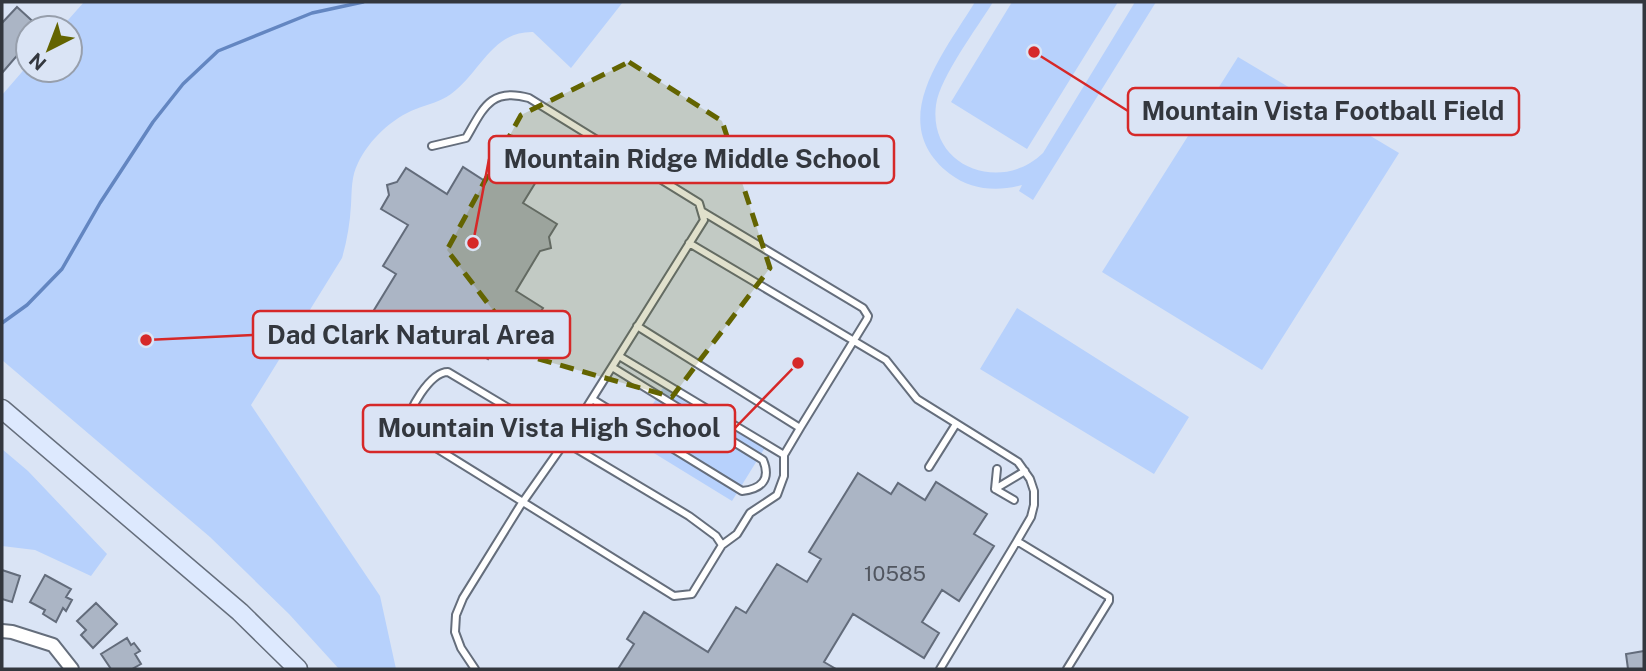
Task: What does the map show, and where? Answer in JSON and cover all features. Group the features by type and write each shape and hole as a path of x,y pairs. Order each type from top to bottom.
{"main road":[{"path":"2,409 240,612 298,669"}],"street":[{"path":"2,631 53,645 72,669"}],"lane":[{"path":"432,146 466,138 492,99 510,94 529,97 699,203 704,220 565,442 463,598 456,615 456,632 461,648 475,669"},
{"path":"703,212 863,309 868,316 784,455 784,476 777,495 750,513 737,534 722,545 692,594 674,596 407,428 407,418 432,378 442,372 448,372 689,516 716,536 722,545"},
{"path":"689,243 886,360 918,399 1018,462 1025,471 1034,491 1031,517 940,669"},
{"path":"637,326 800,428"},
{"path":"619,356 784,455"},
{"path":"592,398 742,492 754,490 764,481 767,470 763,460 612,367"},
{"path":"929,467 956,424"},
{"path":"995,489 997,469"},
{"path":"995,489 1025,471"},
{"path":"995,489 1014,500"},
{"path":"1017,541 1109,597 1067,669"}],"highlighted area":[{"path":"629,62 722,121 770,268 672,397 528,356 447,250 521,115"}],"shaded area":[{"path":"84,2 623,2 571,68 533,32 507,38 451,94 398,118 375,138 354,173 349,225 342,258 251,405 380,596 396,669 339,669 289,614 210,537 2,360 2,95 14,81 14,84 84,84 84,14 73,14"},
{"path":"975,2 993,2 944,81 936,105 937,127 943,144 955,158 971,168 1007,172 1026,165 1043,153 1135,2 1156,2 1033,200 1019,191 1022,185 984,188 958,179 931,154 922,133 921,111 926,88 936,65"},
{"path":"1012,2 1118,2 1027,149 951,102"},
{"path":"1238,57 1399,153 1262,370 1102,272"},
{"path":"1017,308 1189,417 1154,474 980,369"},
{"path":"666,383 766,446 732,501 631,439"},
{"path":"2,449 28,471 107,554 91,576 35,550 2,546"}],"building":[{"path":"17,7 25,14 14,14 14,59 2,73 2,23"},
{"path":"513,136 550,159 523,203 557,224 549,237 551,248 540,251 516,291 543,308 535,321 537,333 527,335 518,349 500,339 488,359 425,320 413,340 399,332 388,334 385,323 371,315 396,274 383,266 408,225 381,209 389,195 387,185 397,182 406,168 447,194 463,167 485,181"},
{"path":"858,473 891,494 898,483 925,500 936,482 987,514 974,534 994,546 959,601 942,590 922,622 939,633 924,658 853,614 824,662 836,669 618,669 634,644 627,639 644,612 708,652 736,607 746,613 777,564 807,582 821,559 809,552"},
{"path":"2,570 20,576 12,602 2,599"},
{"path":"45,575 71,589 66,597 72,600 66,611 63,608 56,622 43,614 45,610 30,602"},
{"path":"96,603 117,624 93,648 81,635 86,630 77,621"},
{"path":"127,638 131,645 134,643 140,651 135,654 141,664 132,669 111,669 101,654"},
{"path":"1644,651 1644,669 1628,669 1626,654"}],"waterway":[{"path":"2,323 27,305 62,269 100,203 153,122 183,84 218,51 312,13 363,2"}],"place":[{"name":"Mountain Vista Football Field","path":"1034,52"},
{"name":"Mountain Ridge Middle School","path":"473,243"},
{"name":"Dad Clark Natural Area","path":"146,340"},
{"name":"Mountain Vista High School","path":"798,363"}]}
